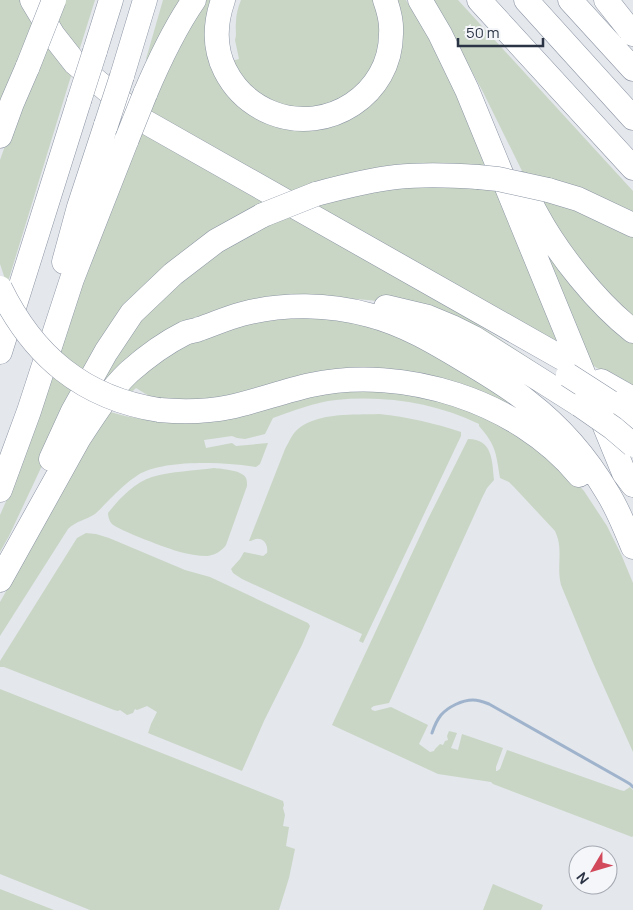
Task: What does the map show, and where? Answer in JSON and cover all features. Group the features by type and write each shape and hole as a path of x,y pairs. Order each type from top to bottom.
{"highway":[{"path":"32,0 53,35 75,63 144,121 521,335 551,363 565,366 601,381 622,401 633,418"},
{"path":"0,136 54,0"},
{"path":"0,352 111,0"},
{"path":"0,450 54,296 145,0"},
{"path":"0,490 29,411 72,279 127,139 158,62 194,0"},
{"path":"224,0 217,23 218,44 222,64 232,83 262,109 279,116 316,119 342,111 362,97 374,84 386,63 392,35 385,0"},
{"path":"420,0 440,34 467,90 629,479 625,485 633,507"},
{"path":"480,0 633,168"},
{"path":"526,0 633,118"},
{"path":"570,0 633,69"},
{"path":"606,0 633,34"},
{"path":"467,90 491,120 537,216 554,243 592,291 633,331"},
{"path":"20,544 20,523 73,411 106,352 132,313 173,274 216,241 263,215 316,194 361,182 396,176 428,175 478,177 548,190 578,199 633,225"},
{"path":"0,288 23,328 56,365 77,380 109,396 140,407 159,410 194,411 216,409 312,385 353,380 405,382 430,387 469,399 506,416 526,428 574,469 610,517 633,561"},
{"path":"0,580 79,438 114,388 147,357 188,331 194,325 226,312 262,304 314,300 384,306 428,317 474,338 580,405 613,428 633,445"},
{"path":"188,331 197,330 243,314 290,307 338,308 383,319 407,328 503,384 529,402 554,425 577,450 603,485 617,510 633,547"},
{"path":"565,366 622,401"}],"green space":[{"path":"0,0 22,0 34,24 0,119"},
{"path":"60,0 95,0 79,51 53,18"},
{"path":"163,0 185,0 147,60 146,59"},
{"path":"205,0 219,0 215,10 248,110 364,108 394,0 406,0 423,27 450,79 488,171 293,195 146,113 157,85"},
{"path":"241,0 375,0 382,37 374,70 352,96 300,111 254,95 232,61 239,59 235,40 236,17"},
{"path":"429,0 458,0 633,191 633,219 525,177 463,55"},
{"path":"45,41 71,76 7,285 0,264 0,160"},
{"path":"139,132 268,205 251,212 84,376 58,356 93,248"},
{"path":"403,184 496,188 564,349 311,204"},
{"path":"534,195 557,201 633,233 633,324 611,303"},
{"path":"287,214 453,308 574,388 388,302 322,297 272,298 105,387 96,383 136,324 194,267"},
{"path":"530,216 633,342 633,389 592,365"},
{"path":"322,313 420,343 542,424 431,381 221,403 157,401 136,388 127,396 121,394 168,354 226,325"},
{"path":"53,374 77,391 0,552 0,515 11,490"},
{"path":"334,390 417,393 498,421 569,474 584,491 607,526 633,583 633,752 561,585 559,571 560,551 555,531 509,482 500,478 494,450 479,424 445,411 409,402 373,399 328,401 273,418 265,434 245,439 232,436 204,440 206,448 232,443 236,446 268,443 260,464 256,467 213,463 179,464 163,466 138,475 95,514 68,529 0,636 0,602 100,424 110,412 153,421"},
{"path":"379,414 441,426 461,432 461,436 363,643 359,641 362,634 242,579 233,573 231,569 244,552 263,556 267,553 267,546 261,539 249,541 285,449 296,431 306,424 326,417"},
{"path":"468,439 476,440 487,447 490,452 494,480 482,498 389,703 371,708 375,711 391,707 428,725 419,744 430,752 448,740 449,731 457,733 451,748 458,750 462,734 503,748 496,771 500,769 507,750 620,790 624,791 630,787 633,790 632,837 491,782 438,774 332,725 428,519"},
{"path":"214,468 232,470 244,475 247,486 226,545 213,555 193,555 155,543 116,527 108,517 108,513 122,497 146,479 167,473"},
{"path":"86,533 109,538 185,570 210,577 308,623 310,626 242,771 148,733 157,712 147,706 135,709 133,713 127,715 120,710 114,710 0,667 0,661 77,538"},
{"path":"0,689 283,801 285,815 283,826 289,827 286,846 295,849 289,878 279,910 90,910 0,874"},
{"path":"493,884 543,905 541,910 483,910"},
{"path":"0,889 54,910 0,910"}],"waterway":[{"path":"432,733 440,717 451,707 469,700 481,701 633,787"}]}
